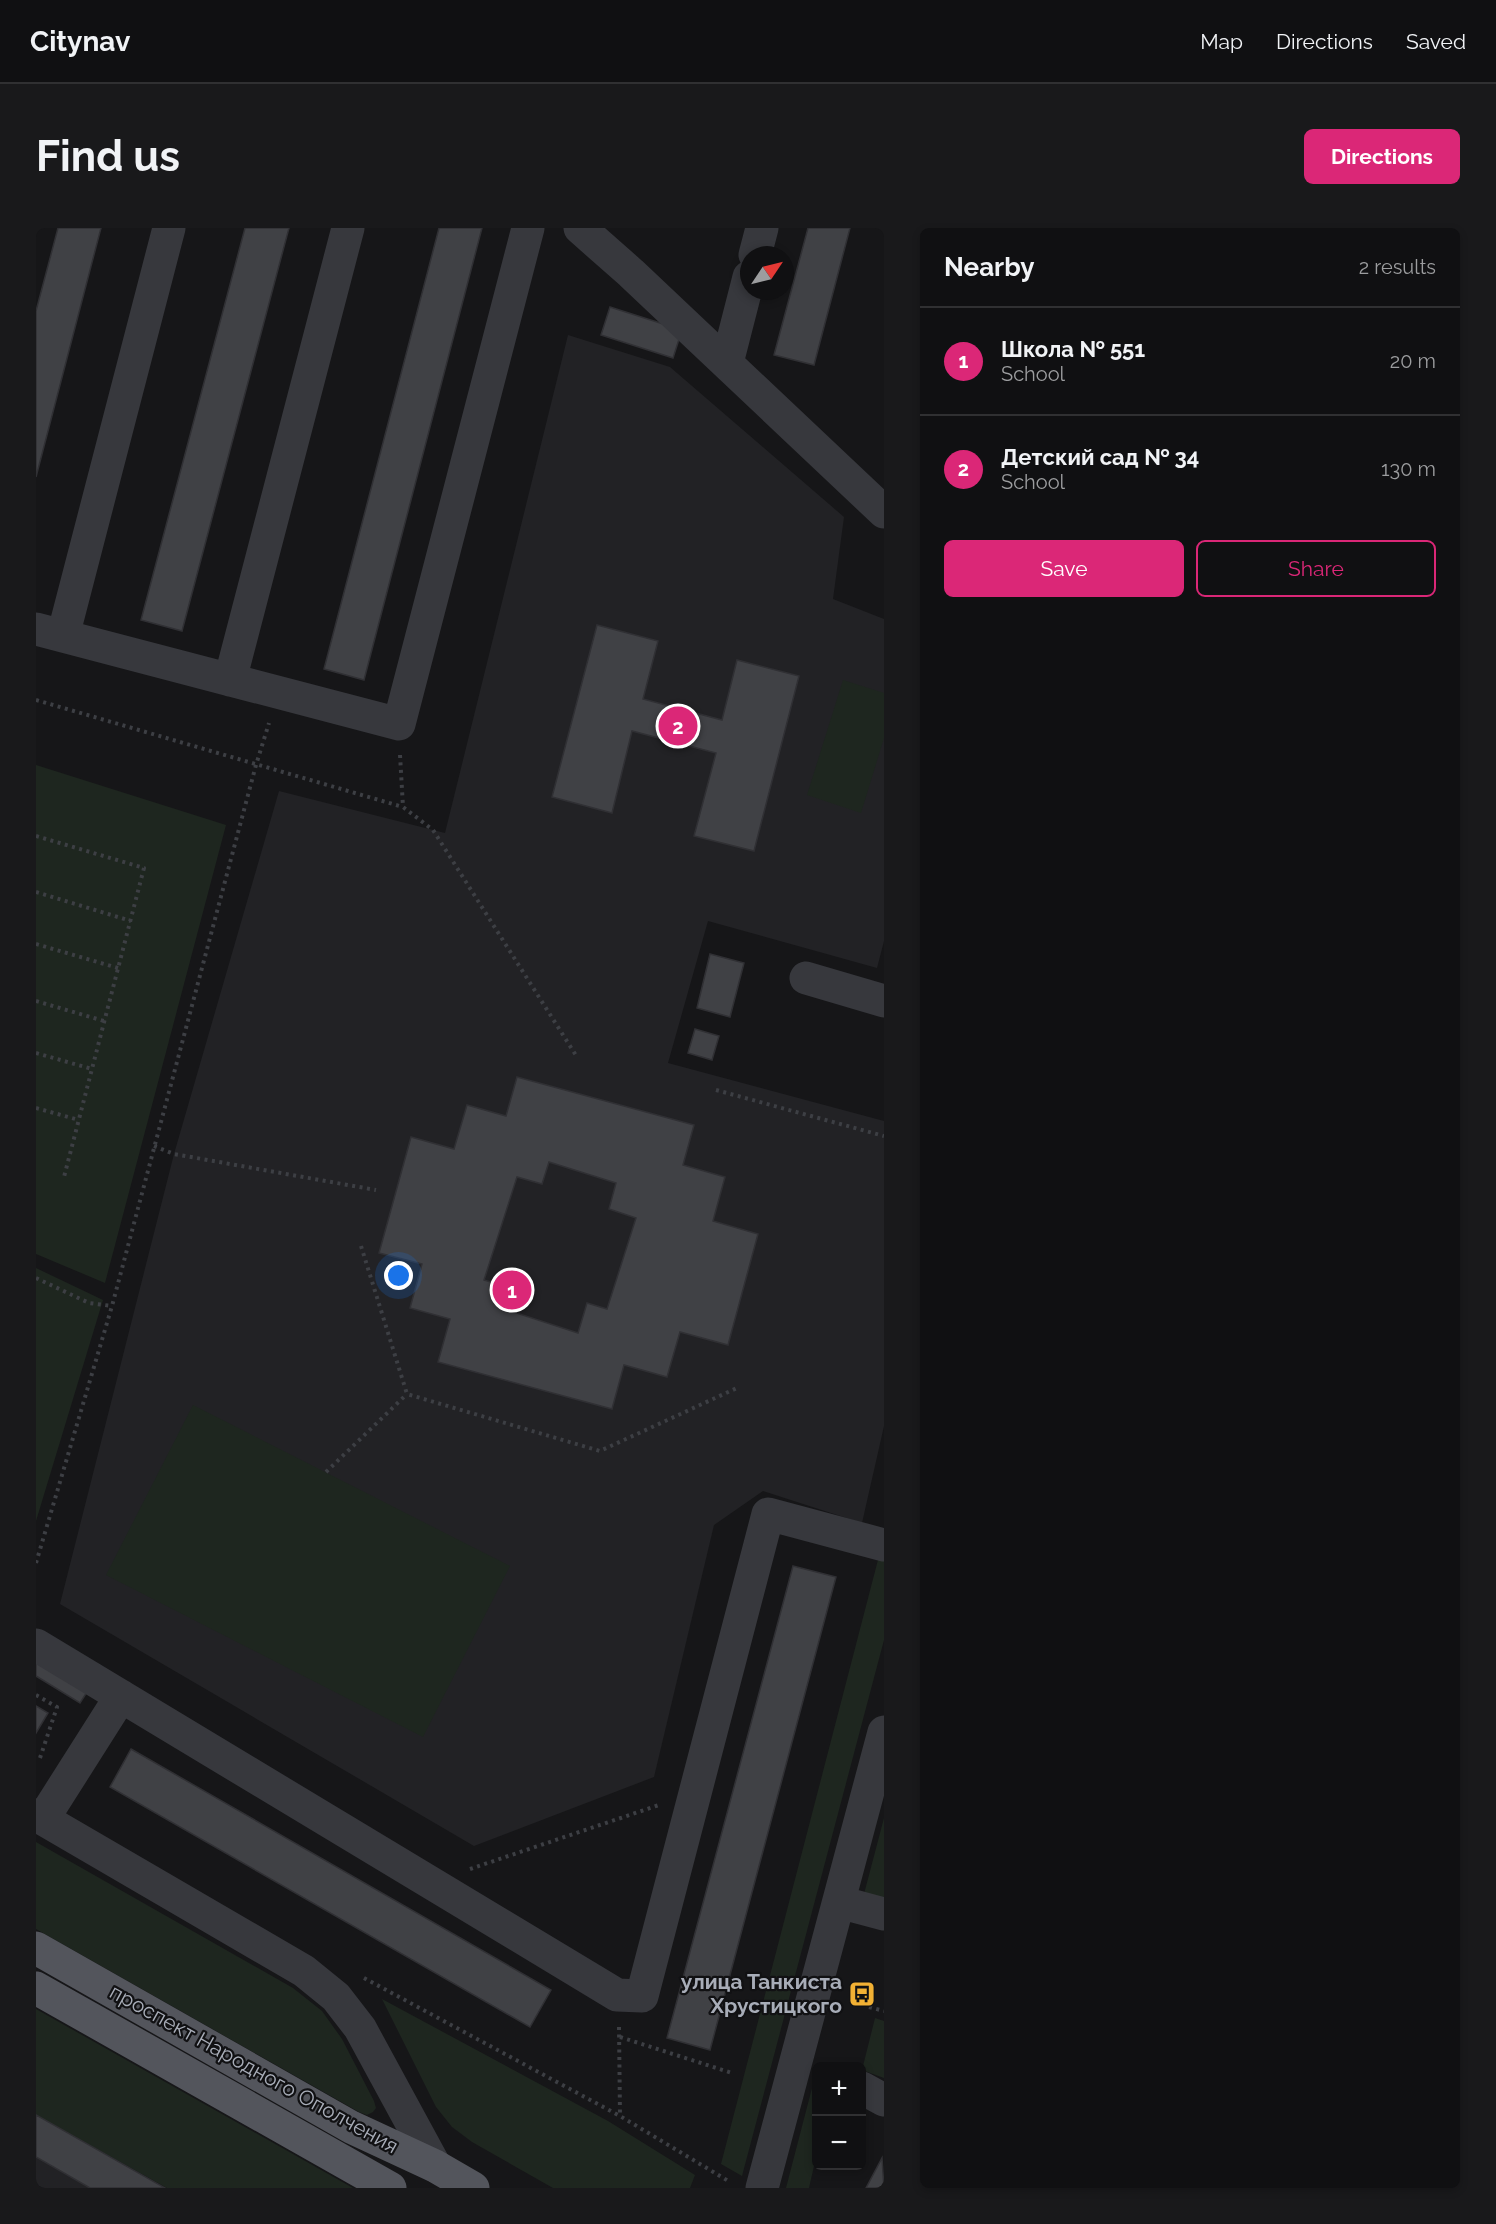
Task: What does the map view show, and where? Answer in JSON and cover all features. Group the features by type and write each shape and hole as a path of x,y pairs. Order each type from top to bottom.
{"main road":[{"name":"проспект Народного Ополчения","path":"36,1948 351,2127 435,2166 473,2188"},
{"name":"проспект Народного Ополчения","path":"36,1988 390,2188"}],"street":[{"path":"169,228 49,632 399,724 528,228"},
{"path":"231,680 348,228"},
{"path":"580,228 631,273 884,512"},
{"path":"757,246 762,228"},
{"path":"727,363 743,300"},
{"path":"806,978 884,1001"},
{"path":"36,1645 617,1995 642,1996 768,1514 884,1545"},
{"path":"121,1696 40,1817 304,1971 336,1997 360,2028 435,2166"},
{"path":"750,2187 806,2068 839,1902 884,1731"},
{"path":"839,1902 884,1914"},
{"path":"866,2091 884,2100"}],"path":[{"path":"36,700 403,807 434,830 577,1057"},
{"path":"36,1563 112,1306 256,765 270,721"},
{"path":"399,724 403,807"},
{"path":"36,836 144,868 64,1178"},
{"path":"36,892 130,921"},
{"path":"36,944 118,968"},
{"path":"36,1001 104,1022"},
{"path":"36,1053 92,1069"},
{"path":"716,1090 884,1136"},
{"path":"36,1108 79,1120"},
{"path":"154,1146 174,1154 376,1190"},
{"path":"361,1246 407,1394"},
{"path":"36,1278 89,1303 112,1306"},
{"path":"407,1394 600,1451 737,1388"},
{"path":"326,1472 407,1394"},
{"path":"36,1695 57,1707 39,1760"},
{"path":"431,1882 696,1792"},
{"path":"359,1976 750,2187"},
{"path":"617,1995 621,2116"},
{"path":"868,2007 884,2012"},
{"path":"620,2037 732,2073"}],"shaded area":[{"path":"568,335 670,367 844,517 833,599 884,619 884,941 877,968 708,921 668,1063 884,1121 884,1426 862,1523 763,1491 714,1525 654,1777 474,1846 60,1604 174,1154 279,791 445,833"},
{"path":"843,680 884,693 884,738 861,813 807,795"},
{"path":"36,765 226,825 105,1283 36,1254"},
{"path":"36,1268 103,1300 36,1521"},
{"path":"193,1405 510,1566 423,1737 106,1575"},
{"path":"879,1556 884,1558 884,1640 742,2176 721,2164"},
{"path":"884,1818 884,1899 864,1894"},
{"path":"36,1842 293,1988 322,2011 342,2039 374,2101 376,2108 373,2112 367,2115 359,2112 36,1929"},
{"path":"382,1999 608,2121 695,2175 690,2188 553,2188 472,2142 452,2127 436,2107"},
{"path":"36,2009 353,2188 167,2188 36,2115"},
{"path":"875,2018 884,2021 884,2078 866,2071 866,2062 864,2062"},
{"path":"812,2088 813,2170 809,2188 786,2188"},
{"path":"36,2115 165,2188 36,2188"}],"building":[{"path":"58,228 101,228 36,477 36,311"},
{"path":"245,228 289,228 182,631 141,620"},
{"path":"439,228 482,228 364,680 324,669"},
{"path":"808,228 850,228 814,365 774,355 789,300 794,300 794,280"},
{"path":"610,307 682,330 673,358 601,335"},
{"path":"597,625 658,641 643,699 722,720 737,660 799,676 754,851 694,836 716,753 632,731 612,813 552,797"},
{"path":"710,954 744,963 730,1017 697,1008"},
{"path":"695,1029 719,1036 712,1060 688,1053"},
{"path":"517,1077 694,1125 683,1165 725,1177 713,1221 758,1234 728,1345 680,1332 667,1377 624,1365 612,1409 438,1362 450,1319 410,1308 422,1264 379,1253 411,1137 454,1149 467,1105 506,1116","holes":["549,1162 616,1183 609,1209 636,1218 607,1309 587,1303 578,1333 507,1310 514,1289 484,1280 517,1177 542,1184"]},
{"path":"793,1566 836,1577 710,2050 667,2038"},
{"path":"36,1657 89,1689 80,1703 36,1676"},
{"path":"36,1706 48,1713 36,1733"},
{"path":"131,1749 551,1990 530,2027 110,1787"},
{"path":"36,2115 165,2188 90,2188 36,2157"},
{"path":"882,2158 884,2188 866,2188"}],"place":[{"name":"Детский сад № 34","path":"678,726"},
{"name":"Школа № 551","path":"512,1290"},
{"name":"улица Танкиста Хрустицкого","path":"862,1994"}]}
